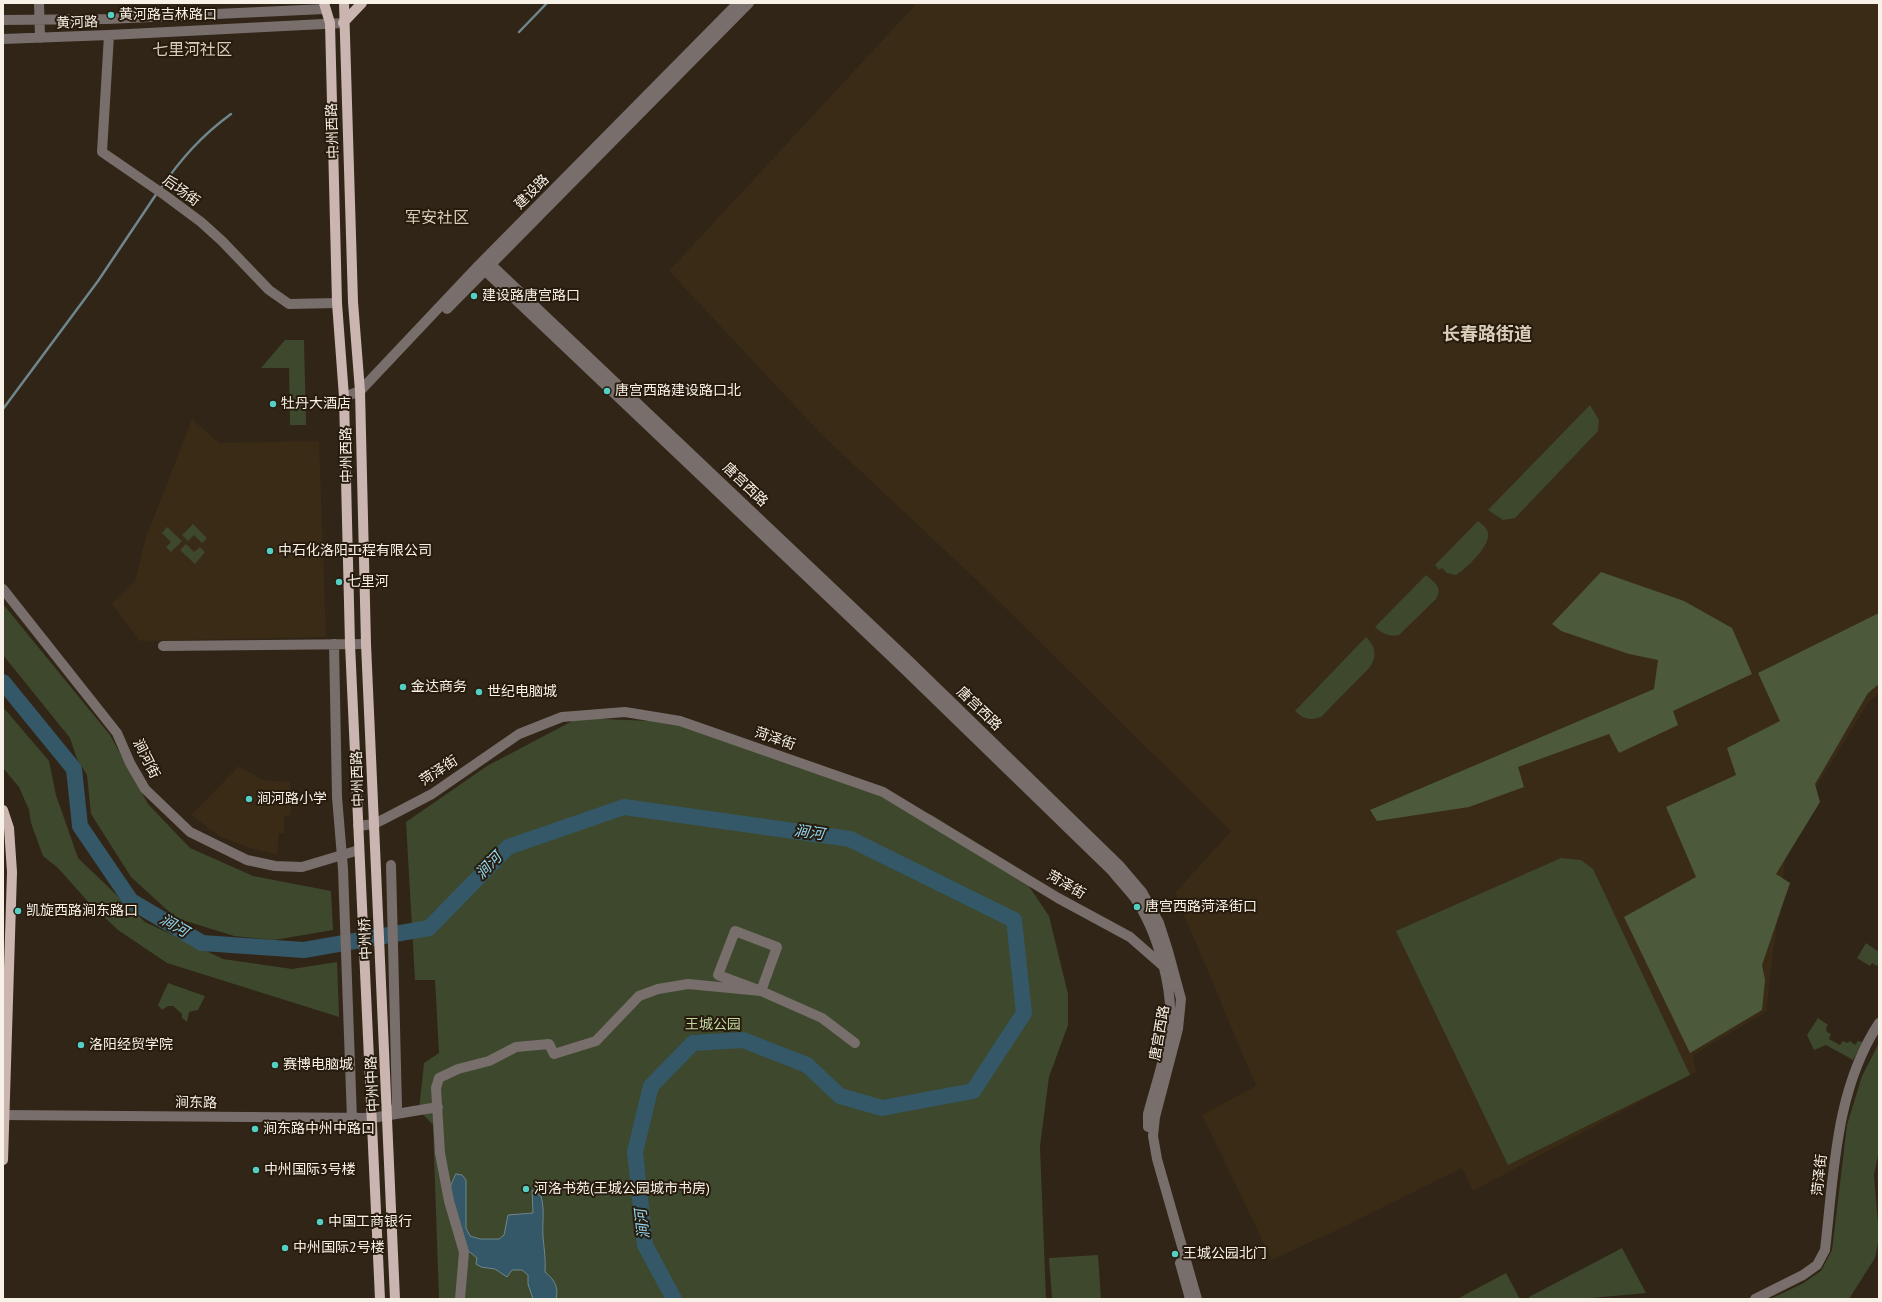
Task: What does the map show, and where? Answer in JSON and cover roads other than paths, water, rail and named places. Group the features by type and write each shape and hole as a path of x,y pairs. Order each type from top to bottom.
{"main road":[{"path":"343,23 362,3"},
{"path":"325,6 345,4"},
{"name":"中州西路","path":"345,4 343,23 353,302 360,396 366,644 376,865"},
{"name":"中州西路","path":"325,6 330,23 337,303 344,397 350,644 360,866"},
{"path":"3,810 8,828 12,872 3,1160"},
{"name":"中州桥","path":"376,865 384,1012"},
{"name":"中州桥","path":"360,866 367,1012"},
{"name":"中州中路","path":"367,1012 380,1299"},
{"name":"中州中路","path":"384,1012 395,1299"}],"street":[{"path":"39,3 40,38"},
{"name":"建设路","path":"344,397 360,396 485,264 738,3"},
{"name":"建设路","path":"485,264 749,3"},
{"name":"黄河路","path":"3,20 107,19 325,6"},
{"name":"黄河路","path":"3,39 343,23"},
{"name":"后场街","path":"109,35 102,152 166,196 222,241 269,290 289,304 337,303"},
{"name":"唐宫西路","path":"485,264 1112,871 1134,898 1150,927 1166,975 1171,1000 1169,1030 1148,1114 1148,1135 1151,1159 1190,1299"},
{"name":"唐宫西路","path":"485,264 920,671 1119,865 1142,892 1159,924 1181,1000 1178,1029 1155,1117 1153,1136 1157,1159 1197,1299"},
{"name":"涧河街","path":"3,589 117,733 130,763 145,789 190,832 247,860 275,866 302,867 359,850"},
{"path":"334,644 337,796 343,869 352,1116"},
{"path":"163,646 366,644"},
{"name":"菏泽街","path":"358,826 374,824 432,794 519,734 562,717 625,712 680,721 883,792 1058,898 1130,937 1162,965"},
{"path":"388,1113 397,1106 391,865"},
{"path":"760,991 777,947 735,931 718,975 760,991 822,1018 855,1043"},
{"path":"460,1299 464,1252 449,1201 440,1153 436,1088 439,1078 458,1069 489,1061 516,1047 548,1044 554,1054 596,1041 639,996 658,989 688,984 760,991"},
{"name":"菏泽街","path":"1755,1299 1808,1272 1817,1265 1825,1250 1838,1127 1844,1103 1858,1064 1879,1023"},
{"name":"涧东路","path":"4,1113 372,1116 438,1107"}],"water":[{"path":"456,1174 462,1175 466,1180 466,1228 470,1236 480,1239 499,1239 504,1235 508,1215 533,1213 532,1190 541,1196 543,1206 545,1272 551,1277 555,1284 557,1291 556,1299 533,1299 528,1284 528,1275 522,1270 512,1270 507,1277 495,1269 481,1267 476,1264 477,1258 466,1249 450,1188"}],"waterway":[{"path":"519,32 547,3"},
{"path":"160,189 192,148 231,114"},
{"path":"3,409 98,281 157,193"},
{"name":"涧河","path":"3,682 74,769 80,826 131,901 202,943 304,950 429,928 508,847 624,807 850,839 1014,920 1024,1013 973,1091 882,1108 840,1096 807,1065 743,1040 693,1043 651,1086 635,1152 645,1245 674,1299"}],"place":[{"name":"黄河路吉林路口","path":"111,15"},
{"name":"建设路唐宫路口","path":"474,296"},
{"name":"唐宫西路建设路口北","path":"607,391"},
{"name":"牡丹大酒店","path":"273,404"},
{"name":"中石化洛阳工程有限公司","path":"270,551"},
{"name":"七里河","path":"339,582"},
{"name":"金达商务","path":"403,687"},
{"name":"世纪电脑城","path":"479,692"},
{"name":"涧河路小学","path":"249,799"},
{"name":"唐宫西路菏泽街口","path":"1137,907"},
{"name":"凯旋西路涧东路口","path":"18,911"},
{"name":"洛阳经贸学院","path":"81,1045"},
{"name":"赛博电脑城","path":"275,1065"},
{"name":"涧东路中州中路口","path":"255,1129"},
{"name":"中州国际3号楼","path":"256,1170"},
{"name":"河洛书苑(王城公园城市书房)","path":"526,1189"},
{"name":"中国工商银行","path":"320,1222"},
{"name":"中州国际2号楼","path":"285,1248"},
{"name":"王城公园北门","path":"1175,1254"}],"district":[{"name":"七里河社区","path":"192,50"},
{"name":"军安社区","path":"437,218"},
{"name":"长春路街道","path":"1487,335"}],"park label":[{"name":"王城公园","path":"713,1025"}]}
